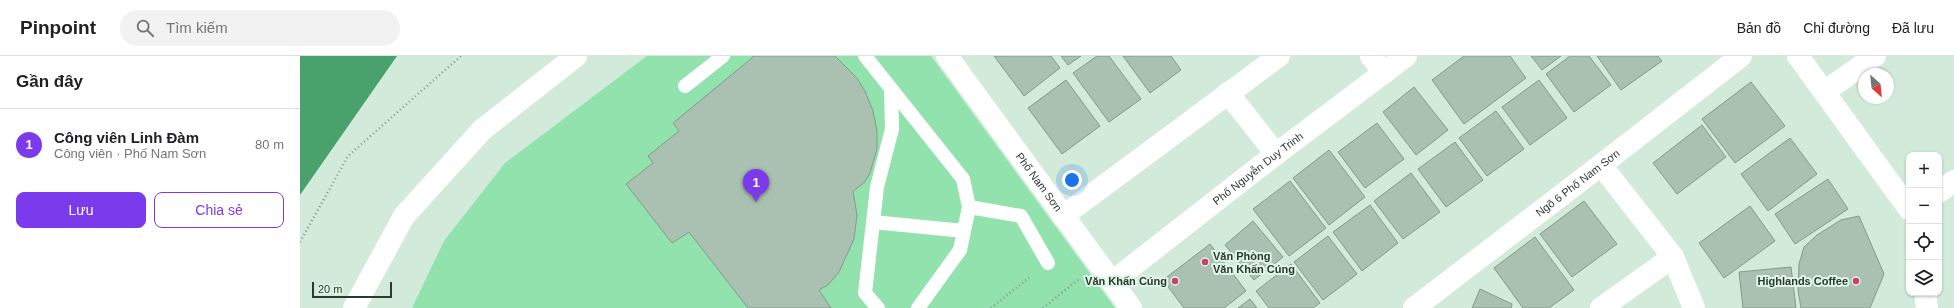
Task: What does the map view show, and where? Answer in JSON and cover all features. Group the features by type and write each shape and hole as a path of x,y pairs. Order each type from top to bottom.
{"street":[{"path":"354,308 404,216 482,130 576,56"},
{"name":"Phố Nam Sơn","path":"947,56 1131,308"},
{"path":"1063,216 1279,56"},
{"path":"1370,56 1384,73"},
{"name":"Phố Nguyễn Duy Trinh","path":"1112,282 1276,154 1406,56"},
{"name":"Ngõ 6 Phố Nam Sơn","path":"1414,308 1741,56"},
{"path":"1798,56 1906,205"},
{"path":"1824,92 1875,56"},
{"path":"1228,93 1276,154"},
{"path":"1601,165 1673,257 1694,308"},
{"path":"1942,190 1954,181"},
{"path":"1601,308 1673,257"},
{"path":"1925,296 1927,308"}],"lane":[{"path":"685,86 723,56"},
{"path":"865,56 963,179 969,207 960,250 918,308"},
{"path":"878,308 865,293 878,187 892,129 891,89"},
{"path":"969,207 1021,216 1048,262"},
{"path":"874,222 964,231"}],"path":[{"path":"300,242 348,156 461,56"},
{"path":"1043,308 1098,264"}],"shaded area":[{"path":"300,56 397,56 300,195"},
{"path":"647,56 931,56 1115,308 412,308 444,241 505,163"}],"building":[{"path":"753,56 835,56 856,77 865,91 873,111 877,131 877,149 870,173 864,183 853,191 857,215 854,239 839,272 828,285 819,290 831,308 748,308 689,232 672,243 626,184 653,163 648,156 679,131 673,123"},
{"path":"994,56 1051,56 1060,68 1024,96"},
{"path":"1061,56 1081,56 1068,65"},
{"path":"1097,56 1109,56 1141,99 1109,122 1073,73"},
{"path":"1123,56 1171,56 1181,70 1150,93"},
{"path":"1464,56 1510,56 1526,78 1464,124 1432,80"},
{"path":"1531,56 1561,56 1542,70"},
{"path":"1570,56 1589,56 1611,85 1574,112 1546,74"},
{"path":"1597,56 1658,56 1662,61 1621,90"},
{"path":"1066,80 1100,126 1062,154 1028,108"},
{"path":"1539,80 1567,118 1530,145 1502,107"},
{"path":"1751,82 1785,126 1735,163 1702,119"},
{"path":"1414,87 1448,130 1416,155 1383,112"},
{"path":"1496,111 1524,149 1487,176 1459,138"},
{"path":"1377,123 1404,159 1365,188 1338,152"},
{"path":"1702,125 1726,157 1677,194 1653,163"},
{"path":"1790,138 1817,174 1768,211 1741,174"},
{"path":"1455,142 1483,180 1446,207 1418,169"},
{"path":"1329,150 1365,197 1329,225 1293,178"},
{"path":"1411,173 1440,212 1403,239 1374,201"},
{"path":"1828,179 1848,209 1795,244 1775,214"},
{"path":"1290,181 1326,228 1289,256 1253,209"},
{"path":"1584,201 1617,244 1572,277 1540,234"},
{"path":"1370,205 1398,243 1362,271 1333,232"},
{"path":"1750,206 1775,241 1724,278 1699,243"},
{"path":"1859,216 1884,274 1870,308 1801,308 1798,290 1799,264 1804,247 1817,235 1841,220"},
{"path":"1253,221 1283,257 1254,280 1225,245"},
{"path":"1328,236 1357,274 1323,300 1294,262"},
{"path":"1535,237 1574,290 1549,308 1523,308 1494,268"},
{"name":"Văn Phòng Văn Khấn Cúng","path":"1210,244 1246,291 1224,308 1184,308 1163,280"},
{"path":"1291,264 1320,303 1313,308 1269,308 1256,291"},
{"path":"1791,267 1796,308 1743,308 1739,272"},
{"path":"1480,289 1512,304 1511,308 1472,308"},
{"path":"1250,299 1257,308 1238,308"}],"place":[{"name":"Công viên Linh Đàm","path":"756,202"},
{"name":"Văn Phòng Văn Khấn Cúng","path":"1205,262"},
{"name":"Văn Khấn Cúng","path":"1175,281"},
{"name":"Highlands Coffee","path":"1856,281"}]}
